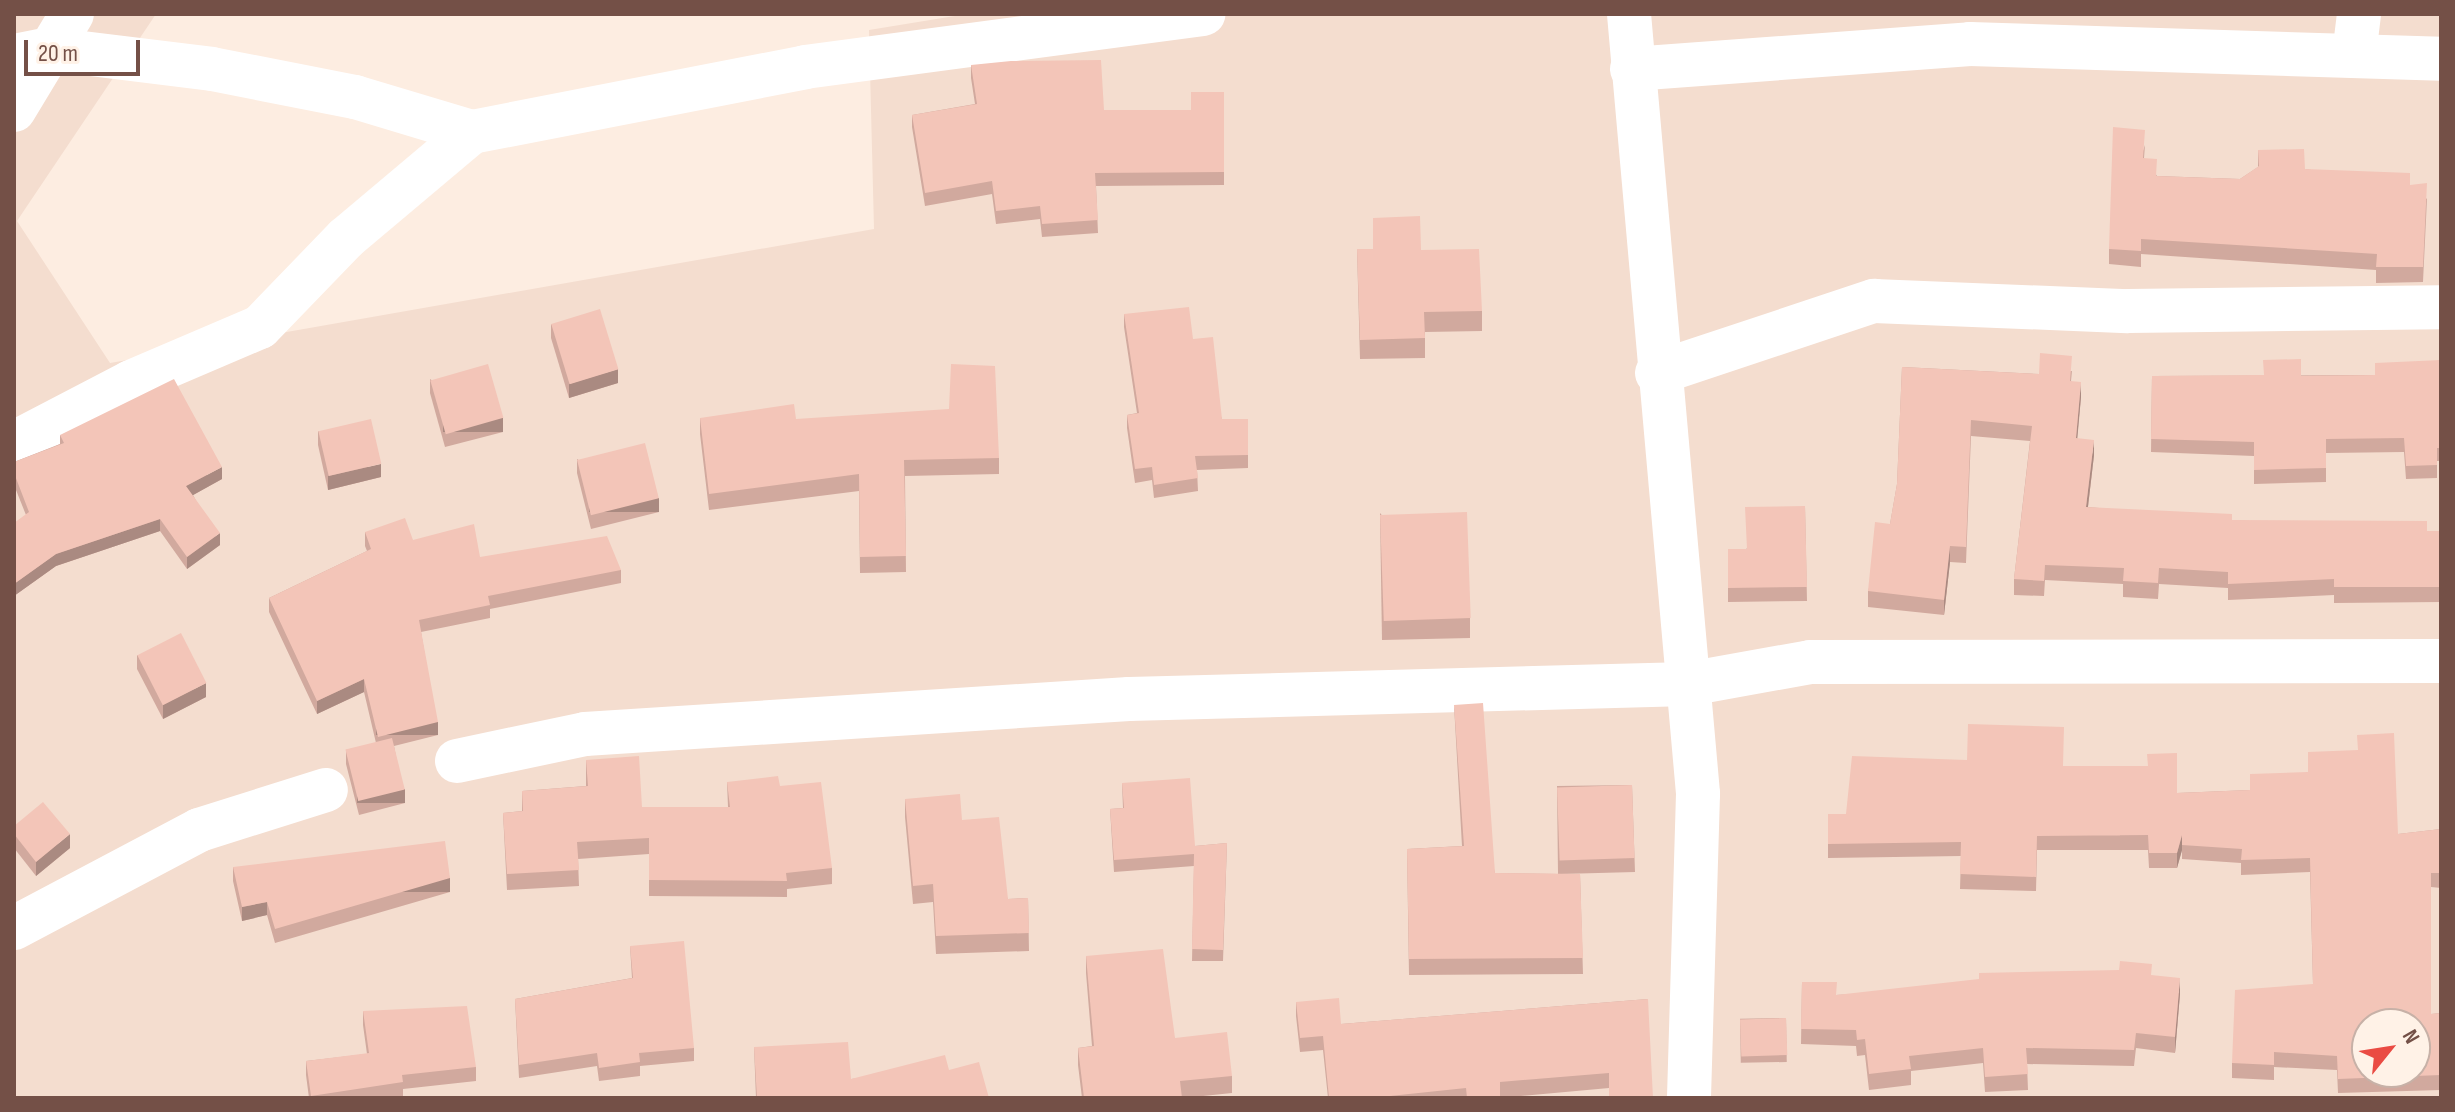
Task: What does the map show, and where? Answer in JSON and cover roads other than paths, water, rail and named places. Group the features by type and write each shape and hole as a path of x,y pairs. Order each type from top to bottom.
{"street":[{"path":"14,110 45,40 341,94 472,132 805,67 1203,14"},
{"path":"1629,14 1657,373 1698,794 1689,1098"},
{"path":"1632,69 1970,44 2356,35 2441,59"},
{"path":"14,443 131,382 260,327 346,238 472,132"},
{"path":"1657,373 1874,301 2128,311 2441,307"},
{"path":"457,761 585,734 1129,699 1688,684 1810,662 2441,661"},
{"path":"14,928 199,830 326,790"}]}
